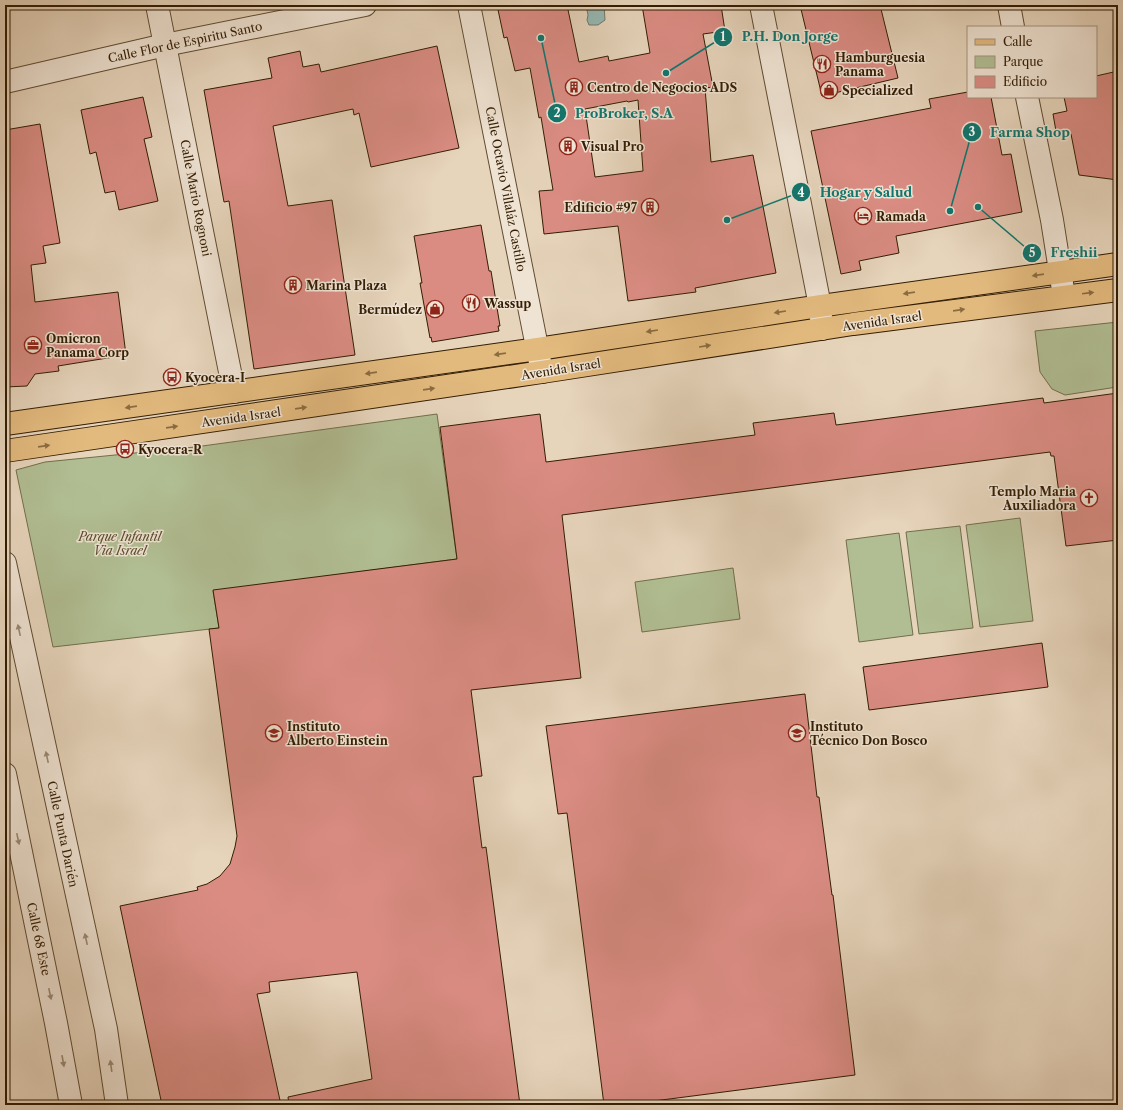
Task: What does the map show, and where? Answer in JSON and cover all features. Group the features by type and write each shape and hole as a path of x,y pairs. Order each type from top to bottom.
{"main road":[{"name":"Avenida Israel","path":"5,424 538,349 820,306 1118,264"},
{"name":"Avenida Israel","path":"5,451 822,329 1118,290"}],"street":[{"name":"Calle Mario Rognoni","path":"157,5 234,392"},
{"name":"Calle Flor de Espiritu Santo","path":"5,82 165,45 365,5"},
{"name":"Calle Octavio Villaláz Castillo","path":"469,5 542,372"},
{"path":"761,5 820,306 822,329"},
{"path":"1009,5 1013,26"},
{"path":"1027,98 1052,220 1064,296"},
{"name":"Calle Punta Darién","path":"5,563 106,1029 117,1105"},
{"name":"Calle 68 Este","path":"5,774 56,1023 71,1105"}],"green space":[{"path":"1118,322 1118,386 1065,395 1052,389 1040,372 1035,331"},
{"name":"Parque Infantil Via Israel","path":"437,414 457,559 213,591 219,628 53,647 16,470 45,462 195,447"},
{"path":"1020,518 1033,621 980,627 966,525"},
{"path":"960,526 973,628 919,634 906,532"},
{"path":"899,533 913,635 859,642 846,540"},
{"path":"733,568 740,619 642,632 635,582"}],"water":[{"path":"586,5 604,5 605,20 598,25 589,25 587,20 588,15"}],"building":[{"path":"497,5 567,5 579,62 608,56 609,61 650,53 642,5 721,5 725,31 703,34 713,87 705,88 711,162 753,155 776,273 695,288 696,292 628,301 618,226 544,234 539,191 553,190 541,117 539,118 530,68 515,71 507,37 504,38","holes":["638,100 643,171 595,177 585,109"]},
{"path":"800,5 880,5 898,78 822,96"},
{"path":"437,46 459,148 371,167 359,113 354,115 353,109 273,126 288,206 332,200 355,355 254,369 229,201 224,202 204,90 272,78 268,58 300,51 303,67 319,64 321,72"},
{"path":"1118,71 1118,180 1079,175 1071,134 1057,137 1053,114 1067,111 1064,98 1097,98 1097,76"},
{"path":"967,92 967,98 991,98 1002,155 1011,154 1022,212 896,236 899,253 859,261 861,270 841,274 811,131 931,108 929,99"},
{"path":"143,97 152,137 144,139 158,201 119,210 115,191 105,193 96,152 90,154 81,110"},
{"path":"40,124 60,243 43,246 46,263 31,265 35,302 118,292 126,355 58,366 59,371 35,374 27,386 5,387 5,130"},
{"path":"481,225 489,271 491,271 500,326 498,326 499,331 432,342 420,283 422,283 414,236"},
{"name":"Instituto Alberto Einstein","path":"1118,393 1118,540 1066,546 1054,456 1051,456 1050,452 562,515 581,678 471,690 482,776 473,777 482,848 486,847 520,1105 289,1105 288,1097 372,1079 357,972 269,982 270,992 257,994 281,1105 162,1105 120,906 198,890 197,887 207,884 220,876 230,864 237,836 209,629 219,628 213,590 457,559 440,427 540,414 546,462 755,435 753,423 834,413 836,425 1043,398 1044,403"},
{"path":"1042,643 1048,687 869,710 863,667"},
{"path":"805,694 817,797 819,797 833,895 855,1075 623,1105 604,1105 567,813 558,814 546,726"}],"place":[{"name":"ProBroker, S.A","path":"541,38"},
{"name":"Hamburguesia Panama","path":"822,64"},
{"name":"P.H. Don Jorge","path":"666,73"},
{"name":"Centro de Negocios ADS","path":"574,87"},
{"name":"Specialized","path":"829,90"},
{"name":"Visual Pro","path":"568,146"},
{"name":"Edificio #97","path":"650,207"},
{"name":"Freshii","path":"978,207"},
{"name":"Farma Shop","path":"950,211"},
{"name":"Ramada","path":"863,216"},
{"name":"Hogar y Salud","path":"727,220"},
{"name":"Marina Plaza","path":"293,285"},
{"name":"Wassup","path":"471,303"},
{"name":"Bermúdez","path":"435,309"},
{"name":"Omicron Panama Corp","path":"33,345"},
{"name":"Kyocera-I","path":"172,377"},
{"name":"Kyocera-R","path":"125,449"},
{"name":"Templo Maria Auxiliadora","path":"1089,498"},
{"name":"Instituto Alberto Einstein","path":"274,733"},
{"name":"Instituto Técnico Don Bosco","path":"797,733"}]}
